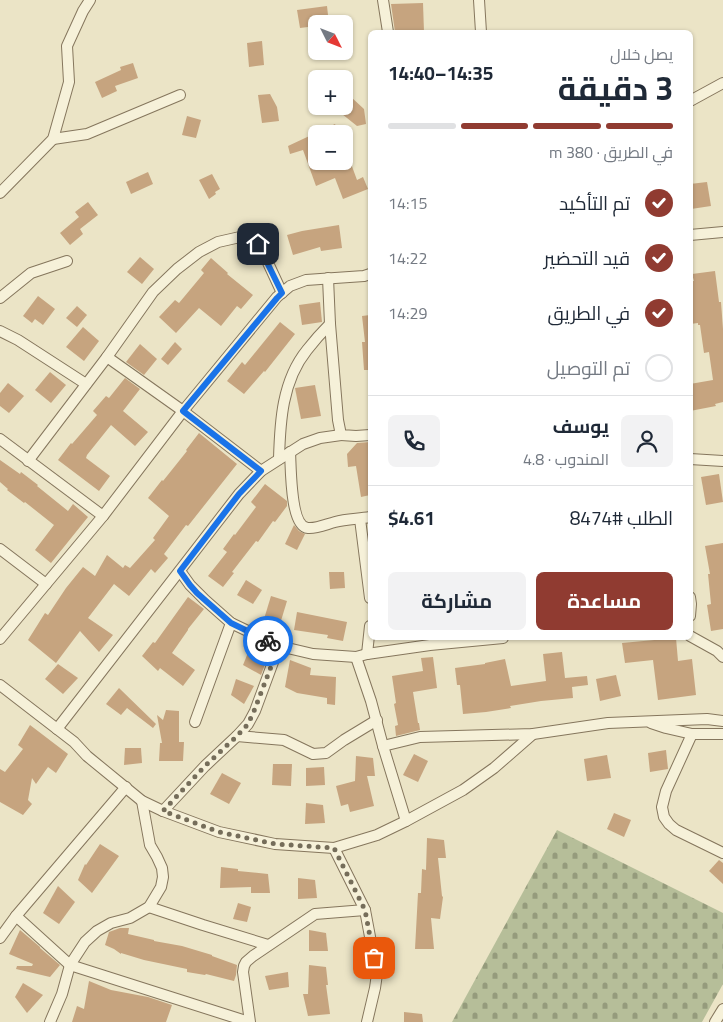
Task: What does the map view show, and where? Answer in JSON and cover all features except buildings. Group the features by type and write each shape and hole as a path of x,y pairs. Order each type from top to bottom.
{"street":[{"path":"0,193 52,139 69,82 67,46 90,0"},
{"path":"384,0 388,30"},
{"path":"479,0 481,30"},
{"path":"693,99 723,83"},
{"path":"52,139 87,134 180,95"},
{"path":"693,235 723,232"},
{"path":"28,461 107,357 153,292 177,269 199,252 218,242 240,238 251,240 258,244 282,293"},
{"path":"0,298 31,273 67,262"},
{"path":"0,639 103,516 183,411 282,293 290,286 306,280 368,275"},
{"path":"328,278 330,324 338,420 341,435"},
{"path":"279,459 280,427 285,394 295,369 306,350 330,324"},
{"path":"0,331 18,340 86,384"},
{"path":"107,357 183,411 261,471"},
{"path":"57,729 239,494 261,471 303,444 320,438 341,435 368,435"},
{"path":"0,439 103,516"},
{"path":"290,452 294,511 299,522 302,526 309,529 338,521 365,518 368,566"},
{"path":"693,459 723,461"},
{"path":"0,549 46,584"},
{"path":"180,571 195,590 231,623 279,646 313,654 356,657 429,641 454,640"},
{"path":"195,722 231,623"},
{"path":"693,638 717,651 723,657"},
{"path":"367,654 368,640"},
{"path":"163,811 248,724 279,646"},
{"path":"356,657 372,701 383,746 406,821"},
{"path":"0,685 74,742 87,756 142,801 219,832 275,844 334,848 378,835 463,790 494,768 533,734"},
{"path":"383,746 420,737 533,734 608,723 707,719 723,721"},
{"path":"237,736 284,740 313,754 326,753 377,720"},
{"path":"645,721 692,734 723,734"},
{"path":"692,734 666,791 662,807 664,817 676,830 723,853"},
{"path":"0,938 16,916 126,788"},
{"path":"50,1022 62,994 70,965 85,942 97,931 111,923 130,918 149,907 161,887 162,868 150,845 142,801"},
{"path":"334,848 365,910 377,974 367,1022"},
{"path":"149,907 268,945"},
{"path":"16,916 70,965 250,1022 243,972 246,962 315,914 365,910"},
{"path":"715,1022 722,1011"}],"green space":[{"path":"557,830 723,913 723,984 702,1022 452,1022"}],"way so far":[{"path":"268,641 279,646 248,724 163,811 219,832 275,844 334,848 365,910 374,958"}],"route":[{"path":"258,244 282,293 183,411 261,471 239,494 180,571 197,593 231,623 268,641"}]}
